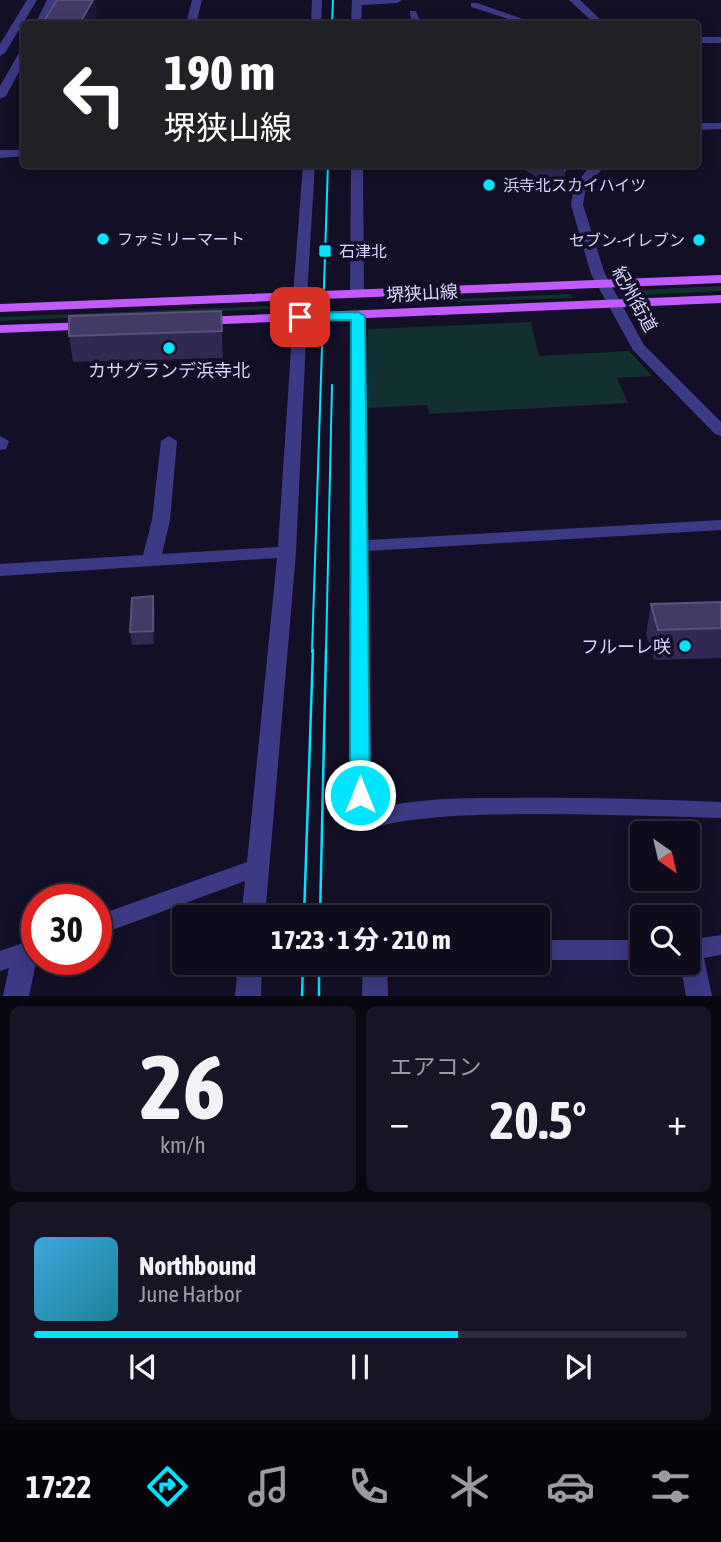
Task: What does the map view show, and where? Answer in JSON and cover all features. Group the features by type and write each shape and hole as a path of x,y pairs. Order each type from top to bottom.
{"main road":[{"name":"堺狭山線","path":"0,309 721,279"},
{"name":"堺狭山線","path":"191,322 721,299"},
{"path":"0,329 109,325"}],"street":[{"path":"1,48 32,0"},
{"path":"42,21 52,0"},
{"path":"192,21 197,0"},
{"path":"316,21 317,0"},
{"path":"356,21 357,1 397,0"},
{"path":"574,0 597,21"},
{"path":"474,5 523,21"},
{"path":"413,13 415,21"},
{"path":"700,40 721,40"},
{"path":"1,48 21,46"},
{"path":"0,96 21,59"},
{"path":"700,127 721,126"},
{"path":"0,154 21,153"},
{"path":"300,296 309,168"},
{"path":"356,168 357,294"},
{"name":"紀州街道","path":"596,168 580,186 577,205 603,284 652,364 717,424"},
{"path":"358,316 360,822 388,813 467,807 596,805 721,810"},
{"path":"253,905 287,552 300,317"},
{"path":"151,560 162,520 169,441"},
{"path":"359,546 721,525"},
{"path":"0,570 287,552"},
{"path":"112,920 255,868"},
{"path":"700,948 721,945"},
{"path":"550,950 630,950"},
{"path":"0,961 21,954"},
{"path":"16,996 23,975"},
{"path":"248,996 249,975"},
{"path":"374,996 375,975"},
{"path":"694,975 699,996"}],"green space":[{"path":"721,286 721,291 641,295 639,290"},
{"path":"571,294 572,298 383,304 386,302"},
{"path":"269,306 272,309 0,321 0,317"},
{"path":"531,322 539,356 629,351 652,376 617,378 628,403 430,414 427,405 368,408 368,329"}],"building":[{"path":"57,0 93,0 81,21 44,21"},
{"path":"221,311 222,331 69,336 69,316"},
{"path":"153,596 153,631 130,632 132,598"},
{"path":"721,602 721,628 658,630 651,604"}],"tram line":[{"path":"332,21 333,0"},
{"path":"312,652 328,168"},
{"path":"326,652 332,385"},
{"path":"304,905 313,650"},
{"path":"320,905 326,650"},
{"path":"302,996 303,975"},
{"path":"319,975 319,996"}],"place":[{"name":"浜寺北スカイハイツ","path":"489,185"},
{"name":"ファミリーマート","path":"103,239"},
{"name":"セブン-イレブン","path":"699,240"},
{"name":"石津北","path":"325,251"},
{"name":"カサグランデ浜寺北","path":"169,348"},
{"name":"フルーレ咲","path":"685,646"}],"route":[{"path":"300,317 358,316 360,795"}]}
